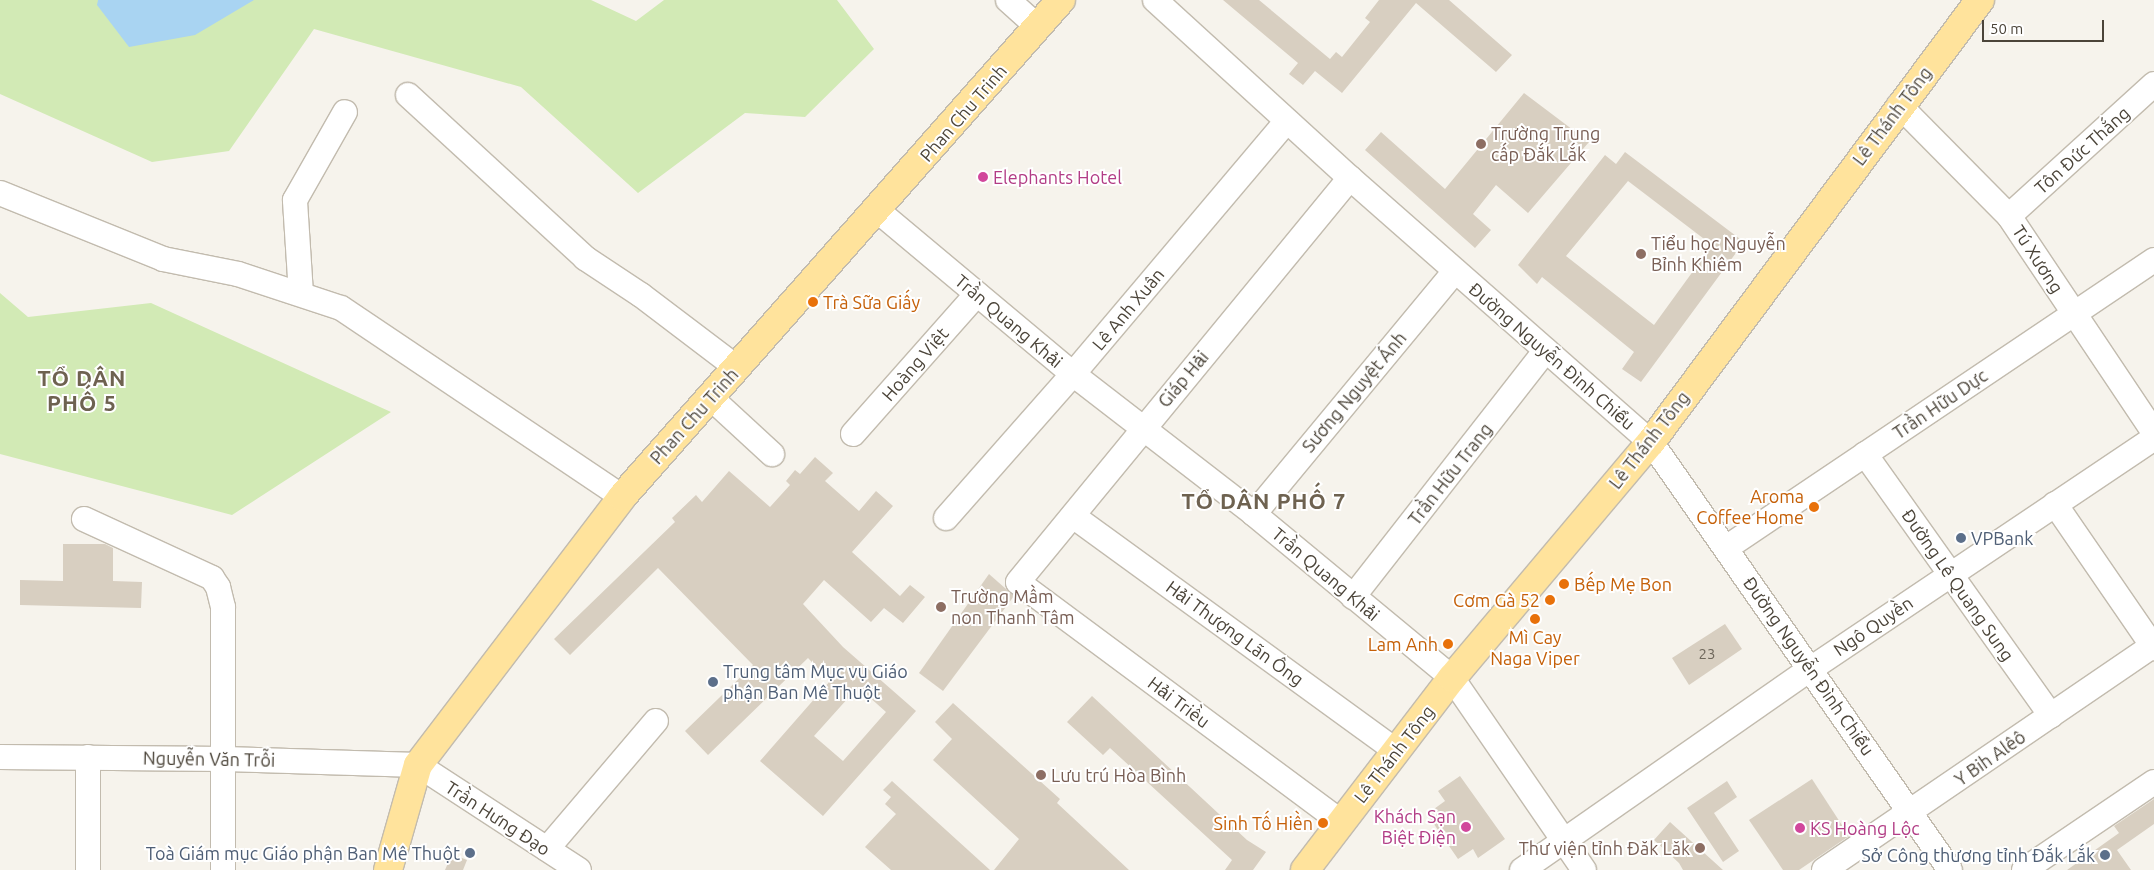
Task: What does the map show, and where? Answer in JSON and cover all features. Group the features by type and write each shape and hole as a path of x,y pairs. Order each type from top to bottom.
{"main road":[{"name":"Phan Chu Trinh","path":"388,870 418,766 622,497 878,211 1061,0"},
{"name":"Lê Thánh Tông","path":"1305,870 1452,678 1651,442 1899,106 1980,0"}],"street":[{"path":"1008,0 1038,27"},
{"name":"Đường Nguyễn Đình Chiểu","path":"1155,0 1350,178 1651,442 1812,668 1950,870"},
{"name":"Tôn Đức Thắng","path":"2009,216 2154,84"},
{"path":"408,95 585,258 641,295 737,368"},
{"name":"Tú Xương","path":"1899,106 2009,216 2154,433"},
{"path":"301,294 295,200 345,112"},
{"name":"Lê Anh Xuân","path":"946,518 1073,374 1287,121"},
{"name":"Giáp Hải","path":"1018,582 1142,428 1350,178"},
{"path":"0,193 163,260 238,274 341,308 622,497"},
{"name":"Trần Quang Khải","path":"878,211 1073,374 1254,514 1452,678 1584,870"},
{"name":"Trần Hữu Dực","path":"1726,548 2154,260"},
{"name":"Sương Nguyệt Ánh","path":"1254,514 1455,271"},
{"name":"Hoàng Việt","path":"853,434 977,294"},
{"name":"Trần Hữu Trang","path":"1353,597 1546,350"},
{"path":"711,398 772,454"},
{"name":"Ngô Quyền","path":"1522,870 1812,668 2154,438"},
{"name":"Đường Lê Quang Sung","path":"1865,454 2051,716"},
{"path":"2055,504 2154,646"},
{"name":"Hải Thượng Lãn Ông","path":"1073,516 1397,751"},
{"path":"84,519 212,578 218,587 223,607 224,870"},
{"name":"Hải Triều","path":"1018,582 1341,822"},
{"name":"Y Bih Alêô","path":"1824,870 1910,814 2154,646"},
{"path":"547,849 656,721"},
{"path":"88,756 88,870"},
{"name":"Nguyễn Văn Trỗi","path":"0,757 88,756 418,766"},
{"name":"Trần Hưng Đạo","path":"418,766 579,870"},
{"path":"2024,870 2154,782"}],"green space":[{"path":"0,0 591,0 636,21 664,0 837,0 874,49 805,117 745,113 638,193 521,87 314,29 229,151 152,162 0,94"},
{"path":"0,293 28,317 151,303 391,412 232,515 0,454"}],"water":[{"path":"98,0 254,0 195,35 129,47 97,5"}],"building":[{"path":"1223,0 1259,0 1330,59 1336,52 1342,57 1370,22 1365,18 1379,0 1449,0 1512,55 1496,72 1416,3 1342,93 1315,71 1303,85 1289,74 1298,63"},
{"path":"1524,93 1589,142 1528,213 1496,185 1473,214 1491,230 1475,248 1365,150 1381,132 1445,189"},
{"path":"1625,152 1744,242 1641,382 1622,369 1634,352 1542,277 1537,284 1518,265 1605,155 1616,164","holes":["1628,181 1712,245 1654,325 1566,256"]},
{"path":"815,457 833,473 825,481 859,511 876,491 893,506 852,552 900,596 910,585 925,597 903,623 884,608 871,622 824,580 803,604 843,647 916,711 823,816 760,761 830,681 808,658 708,755 685,731 753,665 658,568 570,655 554,639 675,522 672,518 696,495 702,502 729,471 770,507 790,485 786,481 795,470 800,474","holes":["858,687 886,712 843,761 814,736"]},
{"path":"63,544 105,544 113,548 113,581 142,582 141,608 20,605 20,580 63,581"},
{"path":"989,574 1014,596 943,691 919,673"},
{"path":"1725,624 1742,649 1689,685 1672,658"},
{"path":"1092,696 1247,840 1266,852 1253,870 1225,870 1232,860 1110,748 1103,755 1067,722"},
{"path":"953,703 1060,799 1057,803 1129,870 994,870 1019,839 933,760 952,739 935,722"},
{"name":"Khách Sạn Biệt Điện","path":"1460,776 1505,839 1478,858 1473,849 1458,859 1427,814 1445,801 1438,791"},
{"name":"KS Hoàng Lộc","path":"1812,779 1849,836 1799,870 1783,870 1749,820"},
{"path":"892,781 990,870 891,870 865,847 896,814 885,804 891,797 883,790"},
{"path":"1727,781 1737,797 1714,813 1739,851 1723,862 1687,808"},
{"path":"2154,799 2154,824 2117,850 2131,870 2067,870 2119,833 2114,826"},
{"name":"Thư viện tỉnh Đăk Lăk","path":"1670,822 1723,870 1683,870 1679,863 1654,840"},
{"path":"452,854 467,860 463,870 445,870"}],"place":[{"name":"Trường Trung cấp Đắk Lắk","path":"1481,144"},
{"name":"Elephants Hotel","path":"983,177"},
{"name":"Tiểu học Nguyễn Bỉnh Khiêm","path":"1641,254"},
{"name":"Trà Sữa Giấy","path":"813,302"},
{"name":"Aroma Coffee Home","path":"1814,507"},
{"name":"VPBank","path":"1961,538"},
{"name":"Bếp Mẹ Bon","path":"1564,584"},
{"name":"Cơm Gà 52","path":"1550,600"},
{"name":"Trường Mầm non Thanh Tâm","path":"941,607"},
{"name":"Mì Cay Naga Viper","path":"1535,619"},
{"name":"Lam Anh","path":"1448,644"},
{"name":"Trung tâm Mục vụ Giáo phận Ban Mê Thuột","path":"713,682"},
{"name":"Lưu trú Hòa Bình","path":"1041,775"},
{"name":"Sinh Tố Hiền","path":"1323,823"},
{"name":"Khách Sạn Biệt Điện","path":"1466,827"},
{"name":"KS Hoàng Lộc","path":"1800,828"},
{"name":"Thư viện tỉnh Đăk Lăk","path":"1700,848"},
{"name":"Toà Giám mục Giáo phận Ban Mê Thuột","path":"470,853"},
{"name":"Sở Công thương tỉnh Đắk Lắk","path":"2105,855"}],"district":[{"name":"TỔ DÂN PHỐ 5","path":"82,390"},
{"name":"TỔ DÂN PHỐ 7","path":"1264,501"}]}
